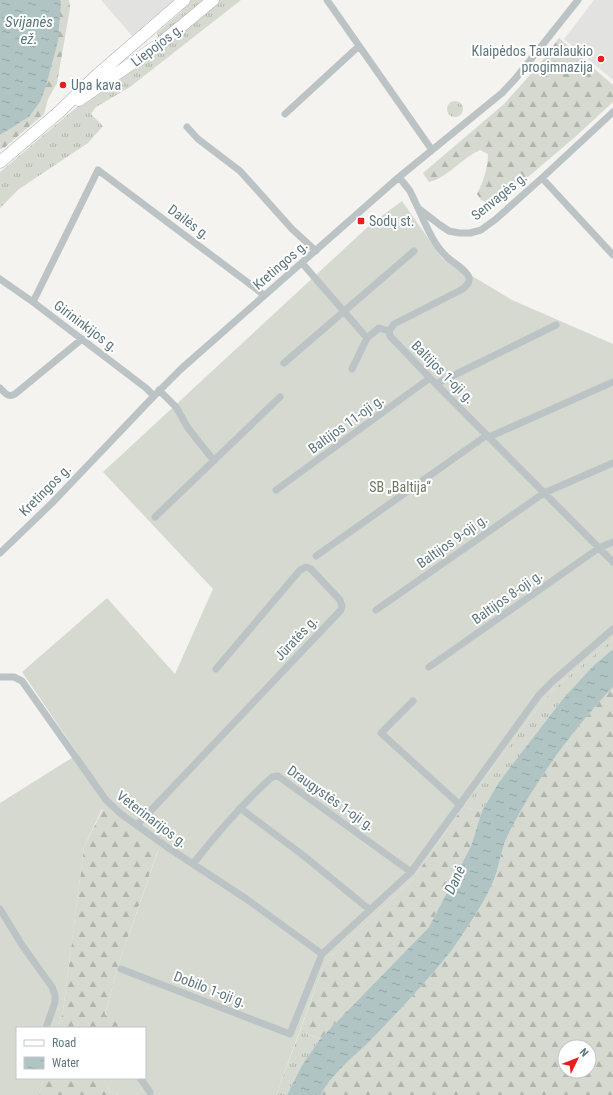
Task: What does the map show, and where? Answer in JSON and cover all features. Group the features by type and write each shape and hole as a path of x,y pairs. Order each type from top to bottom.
{"main road":[{"name":"Liepojos g.","path":"0,162 58,113 96,76 184,0"},
{"name":"Liepojos g.","path":"58,113 105,83 161,43 213,0"},
{"path":"150,29 150,37 153,41 161,43"}],"street":[{"path":"327,0 432,150"},
{"name":"Kretingos g.","path":"0,553 52,503 160,390 399,177 506,88 516,78 578,0"},
{"path":"285,114 359,46"},
{"name":"Senvagės g.","path":"399,177 410,191 418,208 449,231 470,233 481,230 542,178 613,112"},
{"path":"187,127 198,139 240,171 292,229 316,251"},
{"name":"Dailės g.","path":"33,302 98,170 260,291 264,296"},
{"path":"542,178 613,255"},
{"path":"352,369 367,338 379,328 389,331 394,324 461,290 468,283 469,278 466,272 446,256 437,245 418,208"},
{"path":"284,363 414,251"},
{"path":"302,263 367,338"},
{"name":"Girininkijos g.","path":"0,280 33,302 146,388 154,396"},
{"path":"436,384 556,325"},
{"name":"Baltijos 1-oji g.","path":"389,331 390,336 394,341 613,562"},
{"path":"0,388 7,395 12,396 82,339"},
{"name":"Baltijos 11-oji g.","path":"276,490 430,378"},
{"path":"316,556 488,436 613,382"},
{"path":"160,390 176,407 188,428 214,461"},
{"path":"155,517 280,397"},
{"name":"Baltijos 9-oji g.","path":"376,610 544,493 613,463"},
{"name":"Baltijos 8-oji g.","path":"429,667 599,548 613,542"},
{"name":"Jūratės g.","path":"137,825 340,610 342,606 340,600 311,570 306,567 300,570 216,669"},
{"path":"322,954 411,872 539,695 613,629"},
{"name":"Veterinarijos g.","path":"0,678 14,677 22,681 106,800 121,814 245,898 322,954"},
{"path":"413,701 381,733 460,805"},
{"name":"Draugystės 1-oji g.","path":"193,864 240,808 272,777 278,776 411,872"},
{"path":"240,808 370,910"},
{"path":"0,909 22,945 52,987 55,995 55,1002 46,1027"},
{"name":"Dobilo 1-oji g.","path":"122,968 290,1034 322,954"},
{"path":"141,1079 150,1092 150,1095"}],"shaded area":[{"path":"101,0 176,0 133,37"},
{"name":"Klaipėdos Tauralaukio progimnazija","path":"594,0 613,0 613,80 564,39"}],"green space":[{"path":"60,0 69,0 70,8 57,83 48,99 44,114 4,148 0,149 0,135 29,117 40,102 61,3"},
{"path":"191,0 204,0 160,37 158,37 157,33 181,12"},
{"path":"220,0 241,0 130,87 96,107 91,114 103,126 88,143 19,189 0,208 0,172 77,107 167,44"},
{"path":"559,38 613,85 613,102 575,137 493,206 481,200 477,194 485,175 488,159 488,154 480,150 436,180 429,182 423,173 504,104 539,65"},
{"path":"455,101 461,103 463,109 461,115 455,117 449,115 447,109 449,103"},
{"name":"SB „Baltija“","path":"402,201 442,258 512,300 613,344 613,639 545,698 463,807 412,880 332,955 322,970 276,1095 119,1095 108,1091 112,1079 146,1079 146,1027 127,1027 105,1015 118,966 158,851 102,809 84,847 63,1011 58,1027 16,1027 16,1079 44,1079 39,1095 0,1095 0,803 78,754 22,672 107,598 175,674 213,589 103,472 371,224"},
{"path":"613,639 613,649 594,665 499,782 482,811 463,807 545,698"},
{"path":"613,687 613,1095 321,1095 336,1074 400,1009 452,950 470,924 487,895 495,877 507,836 521,811 544,773 584,720"},
{"path":"463,807 482,811 471,846 429,927 320,1039 300,1031 322,970 332,955 412,880"},
{"path":"103,809 158,850 118,966 105,1014 127,1027 58,1027 63,1011 84,847"},
{"path":"300,1031 320,1039 302,1065 287,1095 276,1095"},
{"path":"44,1079 112,1079 108,1091 119,1095 39,1095"}],"water":[{"name":"Svijanės ež.","path":"0,0 60,0 61,2 58,41 46,86 40,102 29,117 0,135"},
{"name":"Danė","path":"613,649 613,687 570,737 532,792 507,836 495,877 487,895 470,924 452,950 400,1009 336,1074 321,1095 287,1095 302,1065 320,1039 429,927 471,846 482,811 499,782 563,699 594,665"}],"place":[{"name":"Klaipėdos Tauralaukio progimnazija","path":"601,59"},
{"name":"Upa kava","path":"63,85"},
{"name":"Sodų st.","path":"361,221"}]}
